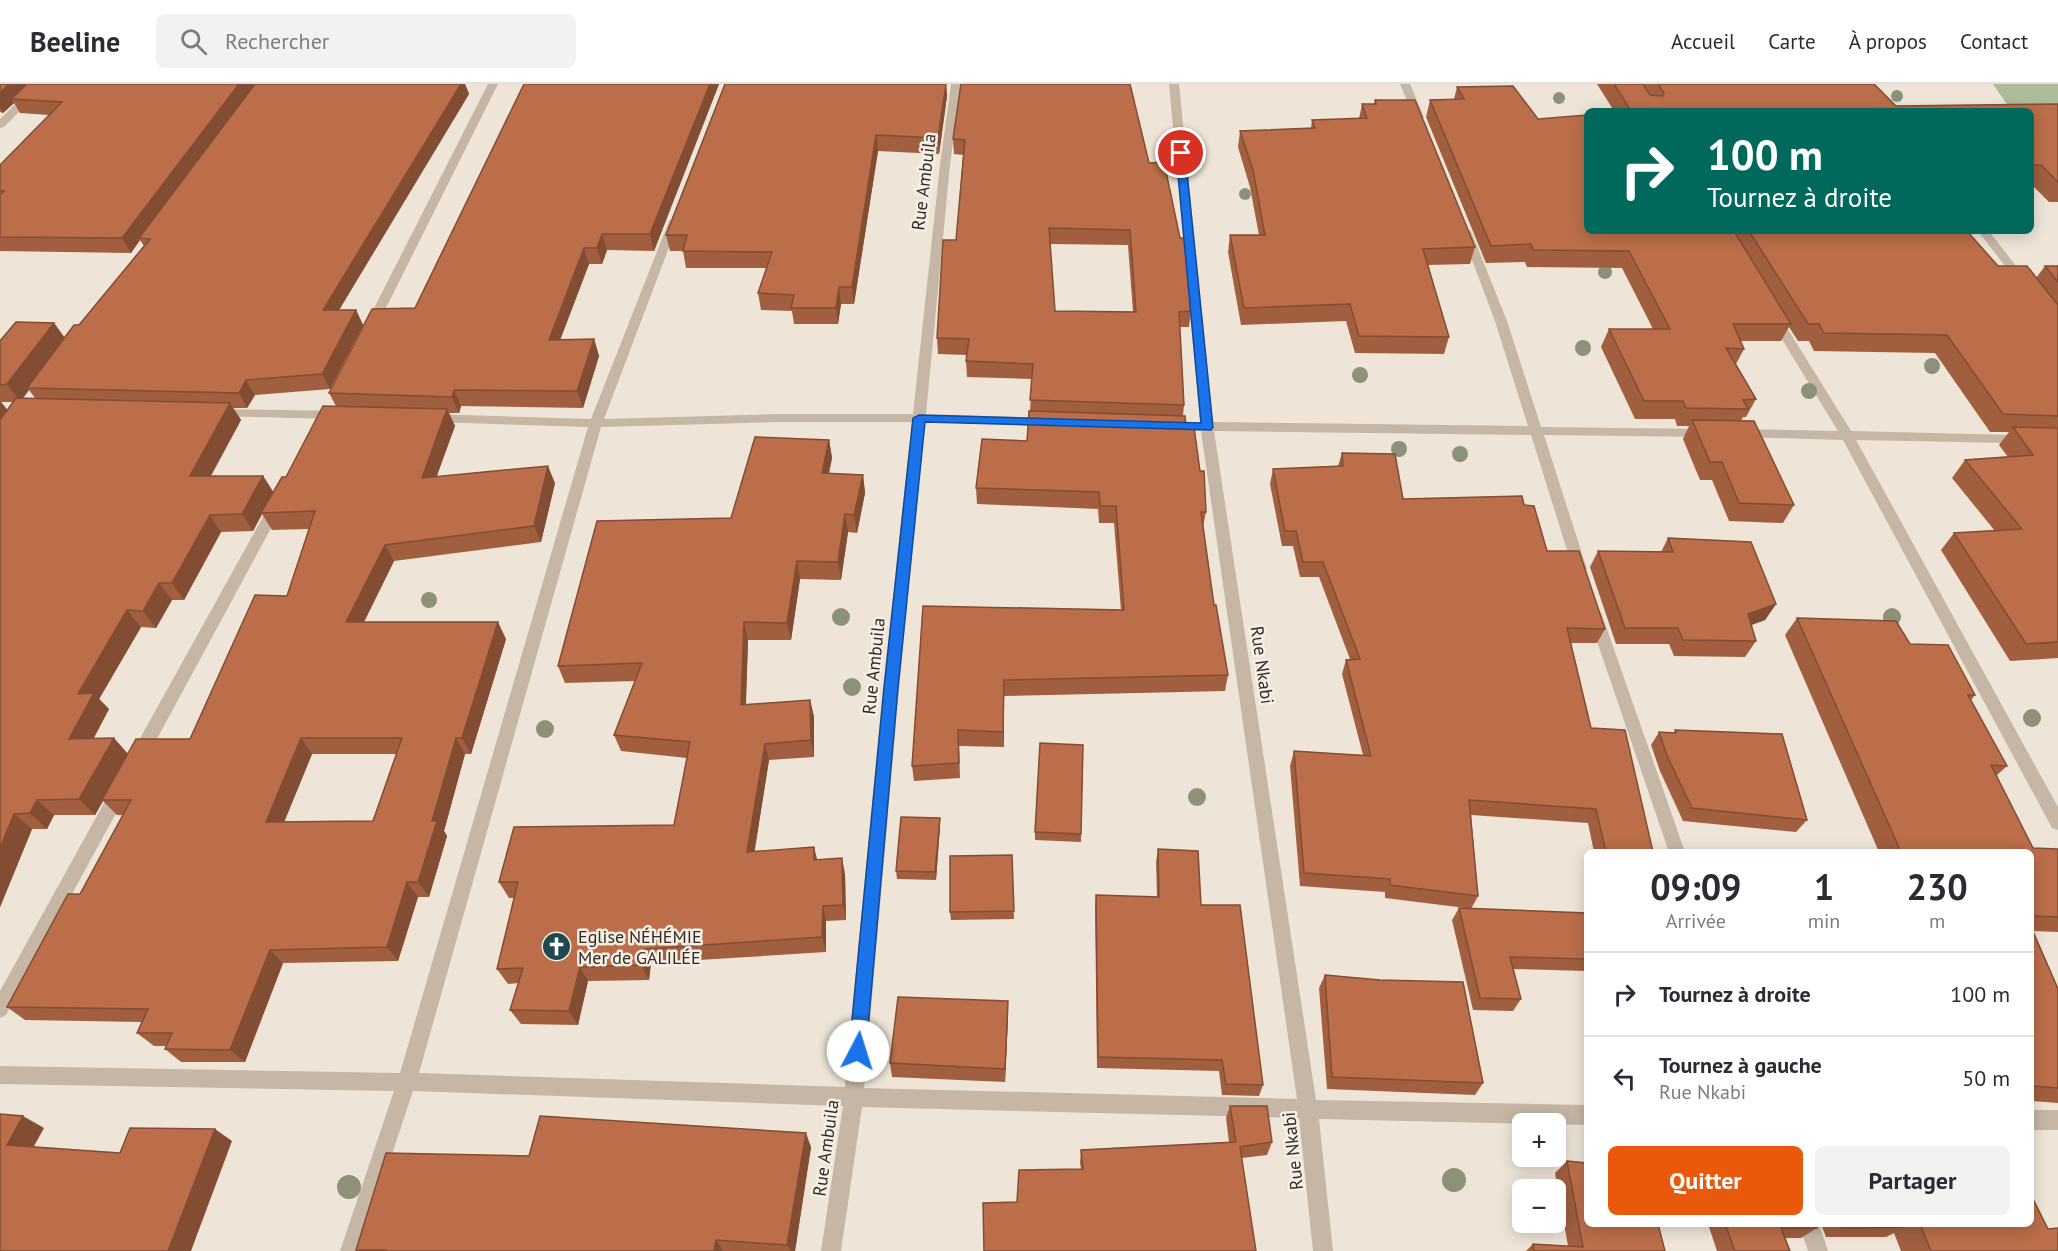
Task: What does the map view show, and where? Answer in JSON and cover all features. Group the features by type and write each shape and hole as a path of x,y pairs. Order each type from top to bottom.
{"street":[{"path":"0,125 41,84"},
{"path":"363,340 492,84"},
{"name":"Rue Ambuila","path":"831,1251 854,1096 891,688 945,165 956,84"},
{"name":"Rue Nkabi","path":"1174,84 1207,427 1308,1109 1323,1251"},
{"path":"1405,84 1423,126"},
{"path":"350,1251 407,1081 596,423 680,204"},
{"path":"1463,222 1501,321 1534,431 1676,849"},
{"path":"1985,234 2031,292"},
{"path":"1766,302 1846,434 2058,823"},
{"path":"199,412 349,416"},
{"path":"420,418 596,423 782,418 919,418 1058,422"},
{"path":"1150,425 1846,434 2058,440"},
{"path":"0,1009 280,498"},
{"path":"0,1075 176,1075 1308,1109 1584,1115"},
{"path":"2034,1120 2058,1120"},
{"path":"1810,1227 1818,1251"}],"green space":[{"path":"1993,84 2058,84 2058,106 2008,106"}],"building":[{"path":"0,84 9,84 0,93"},
{"path":"27,84 239,84 122,238 0,237 0,195 4,191 0,191 0,165 62,102 11,99"},
{"path":"255,84 461,84 323,310 356,310 322,374 246,380 239,393 27,388 74,325 79,325 150,239 139,238"},
{"path":"524,84 710,84 650,234 602,234 597,248 584,248 549,340 594,339 577,391 454,390 452,397 329,393 372,309 415,308"},
{"path":"725,84 946,84 938,138 876,135 852,287 839,287 836,308 791,308 794,295 758,293 772,252 683,251 687,235 666,235"},
{"path":"961,84 1130,84 1149,163 1164,162 1180,238 1184,238 1191,311 1179,312 1184,405 1030,400 1033,364 966,361 969,339 937,338 943,240 956,240 965,140 953,139","holes":["1049,228 1130,230 1136,312 1055,311"]},
{"path":"1614,84 1643,84 1650,95 1663,96 1664,93 1658,84 1874,84 1896,106 2058,104 2058,182 2041,165 2034,165 2034,108 1629,108"},
{"path":"1513,86 1538,119 1584,115 1584,234 1736,234 1791,324 1733,324 1744,349 1726,348 1756,399 1743,400 1748,409 1686,408 1683,401 1644,401 1609,329 1670,329 1629,251 1533,250 1531,244 1491,246 1430,100 1464,99 1457,87"},
{"path":"1375,100 1415,100 1475,247 1423,249 1449,337 1359,336 1350,304 1244,308 1230,235 1265,235 1253,170 1240,131 1315,128 1312,120 1367,118 1362,104 1376,104"},
{"path":"1751,234 1970,234 1998,266 2027,266 2058,305 2058,416 2003,414 1947,335 1824,333 1819,324 1808,324"},
{"path":"2045,266 2058,266 2058,282"},
{"path":"16,322 54,323 7,384 0,385 0,341"},
{"path":"16,398 230,403 190,476 263,476 242,514 210,515 172,583 159,583 143,611 127,610 78,694 94,693 69,739 114,738 79,799 37,800 30,813 14,814 0,848 0,420"},
{"path":"323,406 447,409 422,478 548,466 534,526 385,545 346,622 498,622 462,738 456,738 432,821 437,821 418,882 407,882 387,947 270,950 230,1050 165,1049 172,1033 137,1033 148,1009 7,1007 68,894 80,894 131,800 102,800 136,739 190,739 255,595 287,596 315,511 261,513 282,477 286,477","holes":["301,738 402,738 373,821 266,822"]},
{"path":"1029,411 1185,416 1186,427 1194,427 1200,471 1204,471 1206,512 1201,512 1214,605 1216,605 1228,675 1004,680 1003,732 958,730 959,763 912,766 923,606 1124,610 1116,506 1100,506 1099,492 976,488 982,439 1027,441"},
{"path":"1692,420 1754,421 1794,505 1739,503 1722,462 1710,462"},
{"path":"2013,427 2058,428 2058,642 2026,644 1954,533 2022,529 1965,460 2033,455"},
{"path":"755,437 829,440 822,473 863,475 854,515 845,514 838,562 797,561 787,623 744,622 741,705 810,700 811,740 765,744 747,852 814,847 814,860 842,858 843,905 823,906 822,937 644,949 641,965 580,967 569,1011 510,1010 523,968 497,969 518,882 499,882 514,827 674,825 690,742 614,735 642,663 558,666 597,521 731,518"},
{"path":"1342,453 1395,454 1403,499 1522,496 1524,505 1534,506 1547,551 1579,551 1605,629 1567,628 1591,728 1625,730 1652,849 1605,849 1596,809 1469,800 1478,896 1390,885 1390,879 1304,873 1294,751 1371,756 1346,660 1360,659 1323,562 1303,562 1296,531 1285,531 1273,469 1343,466"},
{"path":"1668,538 1751,542 1776,604 1748,614 1756,641 1683,640 1678,628 1625,628 1598,551 1673,552"},
{"path":"1797,618 1896,621 1910,644 1948,645 1975,695 1968,695 2007,766 1991,765 2033,848 2058,849 2058,917 2034,916 2034,849 1900,849"},
{"path":"1675,730 1782,734 1807,820 1692,808 1668,758 1659,732 1676,733"},
{"path":"1040,743 1083,745 1081,834 1035,832"},
{"path":"901,817 940,818 935,872 896,871"},
{"path":"1158,849 1198,851 1201,905 1240,905 1263,1085 1226,1084 1222,1060 1098,1057 1096,895 1159,897"},
{"path":"1012,855 1014,911 950,912 950,856"},
{"path":"1459,908 1584,913 1584,959 1510,957 1521,999 1480,998"},
{"path":"2034,934 2058,989 2058,1088 2034,1086"},
{"path":"1325,975 1380,980 1463,982 1483,1083 1332,1077"},
{"path":"898,997 1008,1001 1005,1069 890,1063"},
{"path":"1230,1106 1267,1106 1272,1142 1240,1147 1256,1251 984,1251 983,1203 1017,1202 1019,1170 1083,1169 1081,1150 1236,1142"},
{"path":"0,1114 23,1116 7,1145 120,1153 130,1128 215,1129 168,1251 0,1251"},
{"path":"540,1116 806,1133 787,1245 716,1240 714,1251 356,1250 386,1153 529,1156"},
{"path":"1567,1161 1584,1163 1584,1227 1659,1227 1665,1251 1534,1251 1533,1244 1583,1247"},
{"path":"2034,1201 2048,1229 2058,1228 2058,1251 1931,1251 1921,1227 2034,1227"},
{"path":"1726,1227 1817,1228 1781,1228 1790,1251 1735,1251"},
{"path":"1842,1227 1903,1227 1842,1228"}],"place":[{"name":"Eglise NÉHÉMIE Mer de GALILÉE","path":"557,947"}],"route":[{"path":"858,1051 891,688 919,418 1207,427 1181,153"}]}
